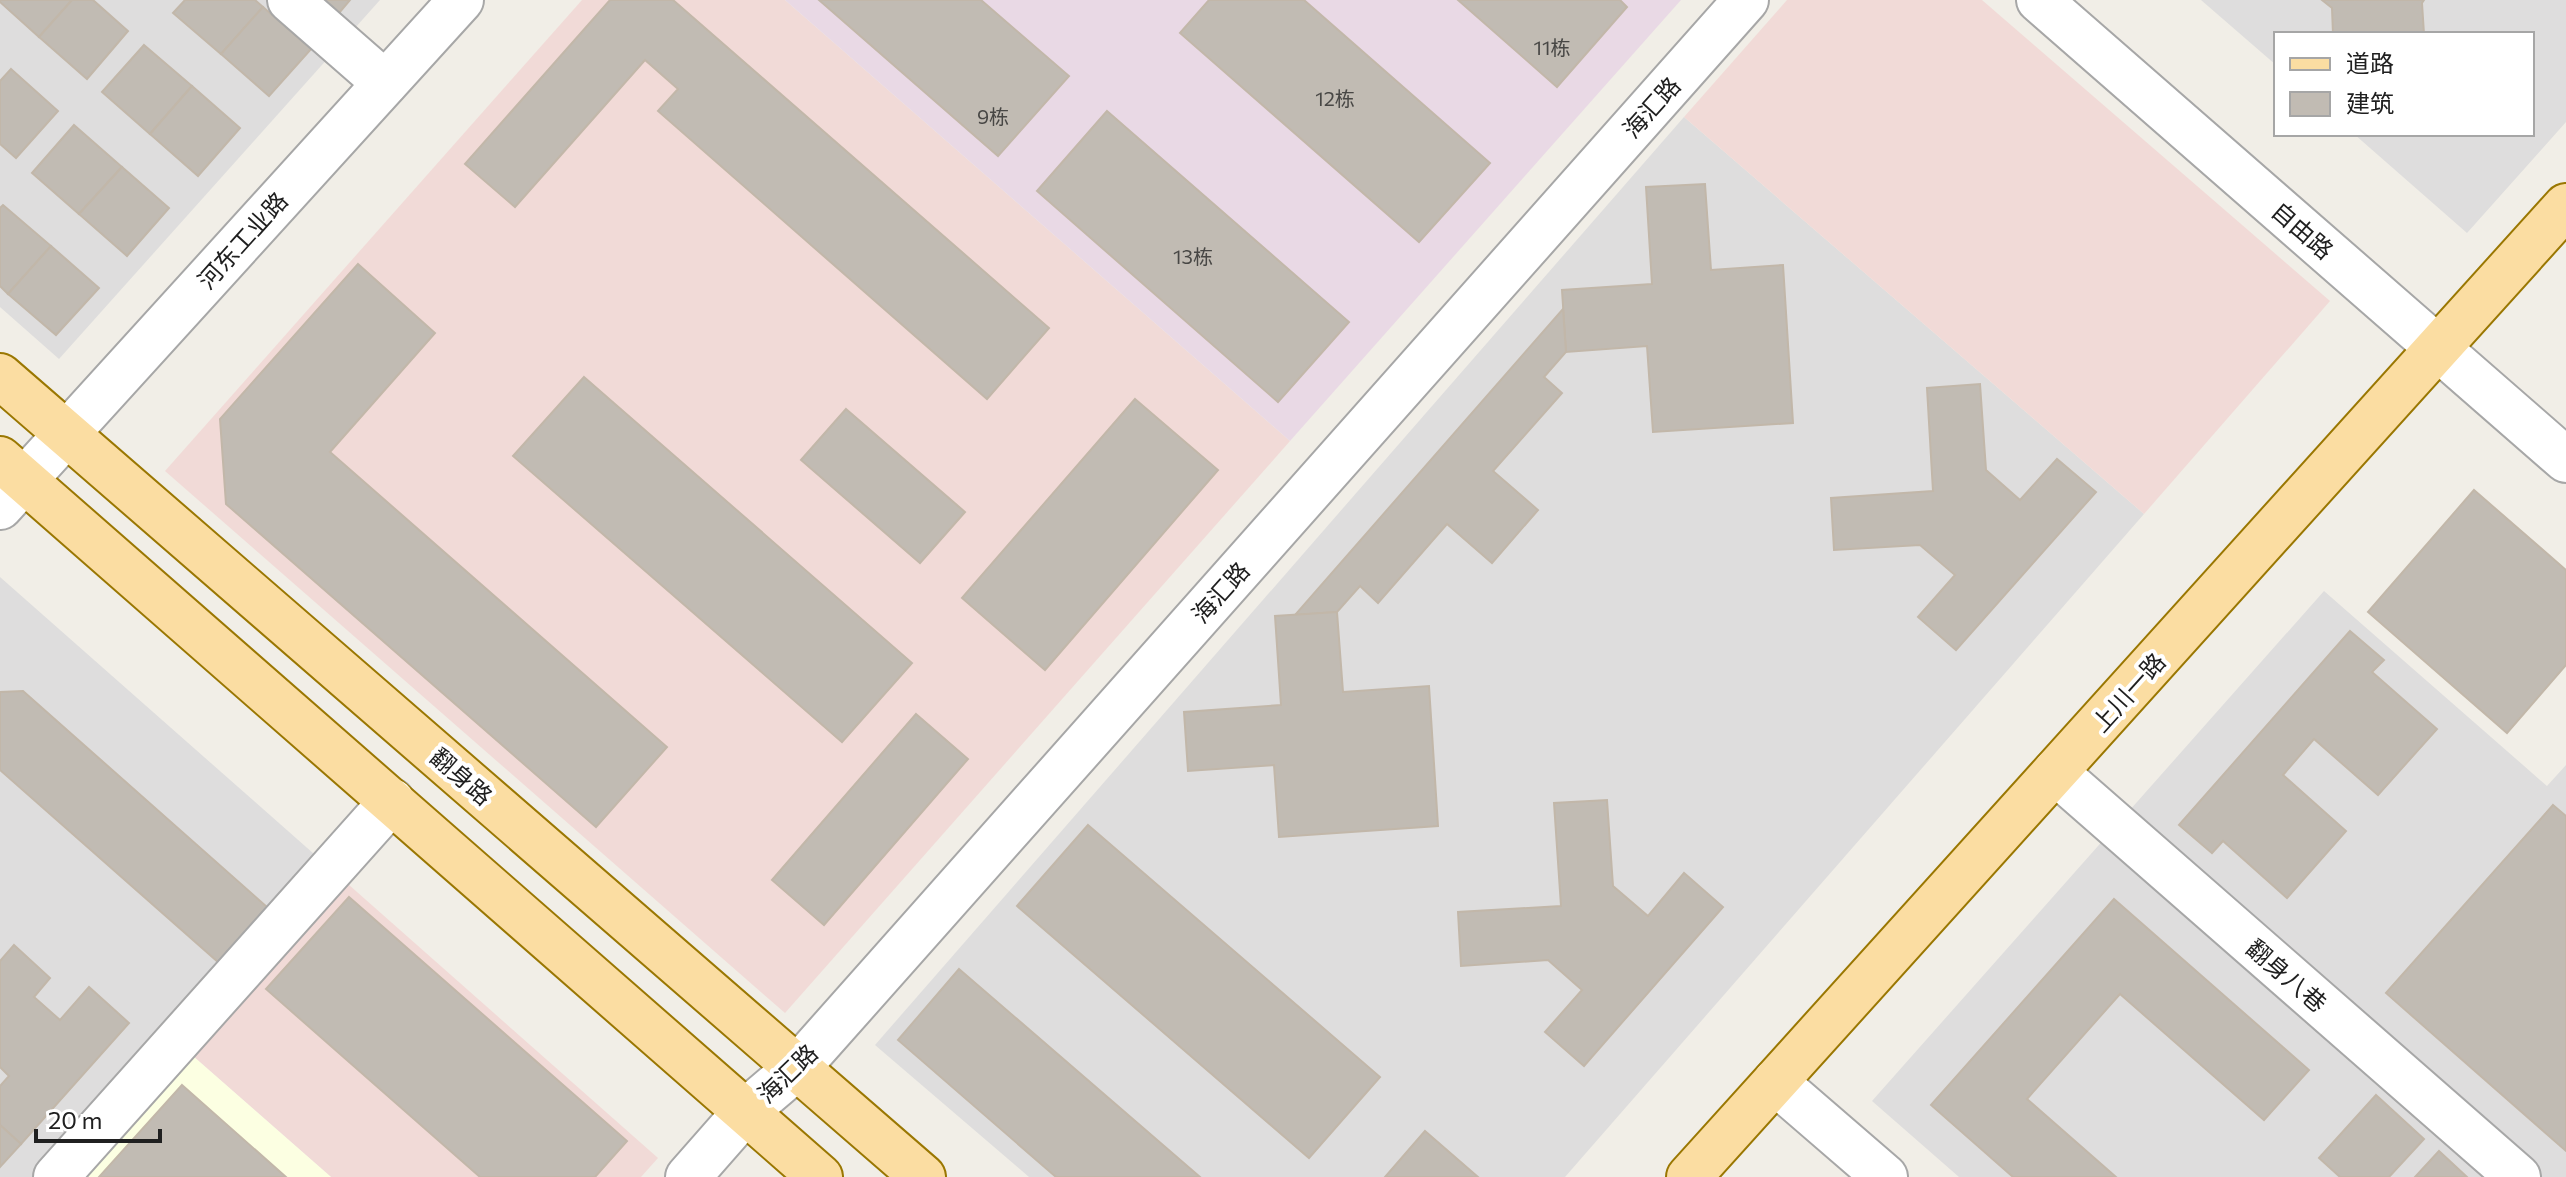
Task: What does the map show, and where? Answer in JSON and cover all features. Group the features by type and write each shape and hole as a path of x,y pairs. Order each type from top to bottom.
{"main road":[{"name":"上川一路","path":"1689,1177 2566,206"},
{"name":"翻身路","path":"0,376 799,1066 923,1177"},
{"path":"8,482 392,801 820,1177"}],"street":[{"path":"290,0 385,83"},
{"name":"河东工业路","path":"8,482 65,433 461,0"},
{"name":"海汇路","path":"688,1177 746,1111 799,1066 1746,0"},
{"name":"自由路","path":"2039,0 2566,460"},
{"name":"翻身八巷","path":"2055,772 2518,1177"},
{"path":"56,1177 392,801"},
{"path":"1775,1082 1885,1177"}],"shaded area":[{"path":"0,0 380,0 59,359 0,307"},
{"path":"582,0 785,0 1290,441 785,1013 165,471"},
{"path":"785,0 1681,0 1290,441"},
{"path":"1787,0 1982,0 2330,301 2144,514 1684,117"},
{"path":"2201,0 2566,0 2566,122 2467,233 2356,136 2534,136 2534,32 2274,32 2274,63"},
{"path":"1684,117 2144,514 1565,1177 1029,1177 875,1045"},
{"path":"0,577 331,869 56,1177 0,1177"},
{"path":"2324,591 2547,786 2566,765 2566,1177 1959,1177 1872,1101"},
{"path":"331,869 658,1158 641,1177 331,1177 177,1042"},
{"path":"177,1042 331,1177 56,1177"}],"building":[{"path":"0,0 72,0 39,37"},
{"path":"72,0 93,0 128,31 87,79 39,37"},
{"path":"185,0 255,0 263,7 221,54 173,13"},
{"path":"324,0 350,0 339,13"},
{"path":"610,0 673,0 1049,328 987,399 658,111 678,89 645,60 515,207 465,164"},
{"path":"819,0 981,0 1069,76 998,156"},
{"path":"1209,0 1304,0 1490,163 1419,242 1180,33"},
{"path":"1458,0 1620,0 1627,7 1557,87"},
{"path":"2322,0 2424,0 2424,32 2333,32 2332,8"},
{"path":"263,7 311,49 269,96 221,54"},
{"path":"144,45 192,86 150,134 102,92"},
{"path":"11,69 58,111 16,158 0,144 0,81"},
{"path":"192,86 240,128 198,176 150,134"},
{"path":"1107,111 1349,322 1278,402 1037,191"},
{"path":"74,125 122,167 79,214 32,173"},
{"path":"122,167 169,208 127,256 79,214"},
{"path":"1705,184 1711,270 1783,265 1793,423 1653,432 1647,346 1566,352 1562,290 1652,284 1646,187"},
{"path":"3,205 51,246 8,294 0,286 0,208"},
{"path":"51,246 99,288 56,335 8,294"},
{"path":"358,264 435,333 330,452 667,747 596,827 226,504 220,419"},
{"path":"1563,309 1566,352 1544,377 1562,393 1493,471 1538,510 1492,563 1447,524 1378,603 1360,586 1337,612 1295,615"},
{"path":"584,377 912,663 842,742 513,456"},
{"path":"1980,384 1986,470 2020,500 2057,459 2096,492 1956,650 1918,617 1955,575 1920,545 1834,550 1831,498 1933,491 1927,388"},
{"path":"1135,399 1218,470 1045,670 962,598"},
{"path":"846,409 965,512 920,563 801,460"},
{"path":"2474,490 2566,570 2566,665 2507,733 2368,612"},
{"path":"1337,612 1343,692 1429,686 1438,826 1279,837 1274,765 1188,771 1184,712 1281,705 1275,616"},
{"path":"2350,631 2384,660 2372,672 2437,729 2378,795 2314,739 2283,775 2346,831 2287,898 2223,841 2212,853 2179,825"},
{"path":"23,691 267,907 218,962 0,770 0,692"},
{"path":"916,714 968,759 824,925 772,880"},
{"path":"1607,800 1613,886 1648,916 1684,873 1723,907 1584,1066 1545,1032 1582,990 1548,960 1461,966 1458,912 1561,906 1554,803"},
{"path":"2553,805 2566,816 2566,1151 2386,993"},
{"path":"1088,825 1380,1077 1309,1158 1017,906"},
{"path":"349,897 627,1141 595,1177 480,1177 266,989"},
{"path":"2114,899 2309,1070 2264,1120 2120,994 2027,1099 2116,1177 2013,1177 1931,1105"},
{"path":"14,945 50,978 34,997 60,1020 89,987 129,1023 21,1144 0,1125 0,1086 9,1076 0,1067 0,961"},
{"path":"959,969 1200,1177 1056,1177 898,1040"},
{"path":"182,1085 286,1177 99,1177"},
{"path":"2376,1095 2424,1139 2389,1177 2340,1177 2319,1158"},
{"path":"0,1125 21,1144 0,1167"},
{"path":"1425,1131 1478,1177 1385,1177"},
{"path":"2439,1151 2467,1177 2415,1177"}]}
